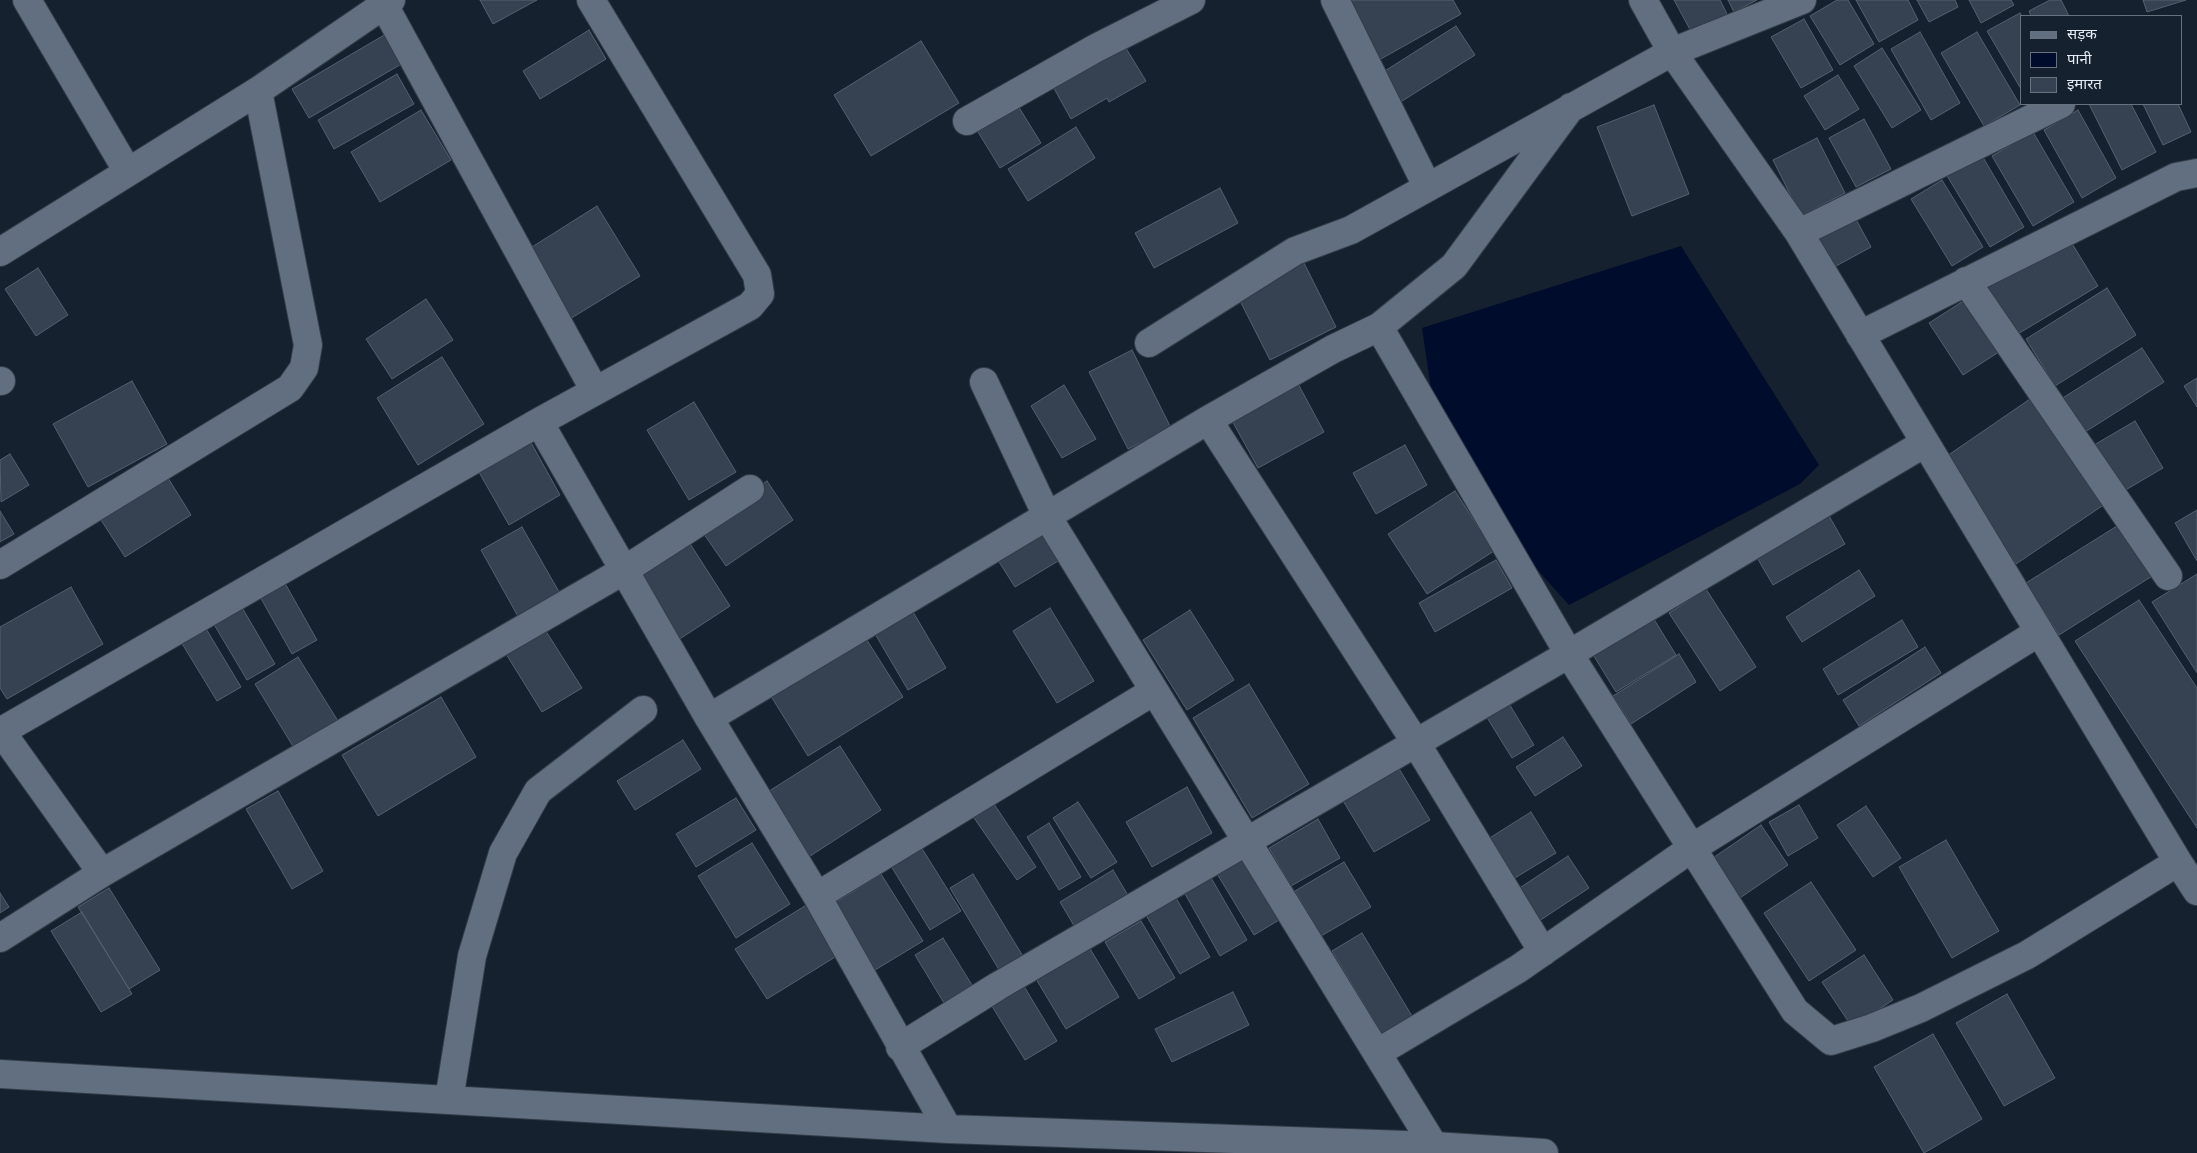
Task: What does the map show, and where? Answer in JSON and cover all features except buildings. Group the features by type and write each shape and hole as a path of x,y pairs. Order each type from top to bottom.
{"street":[{"path":"27,0 128,172"},
{"path":"102,873 0,731 539,422 750,306 760,294 757,275 592,0"},
{"path":"967,121 1096,48 1191,0"},
{"path":"1335,0 1427,186"},
{"path":"1643,0 1672,52 1798,232 2178,862 2197,890"},
{"path":"1148,343 1295,251 1351,230 1427,186 1672,52 1802,0"},
{"path":"0,252 258,91 388,2 595,391"},
{"path":"0,565 290,388 304,368 308,345 258,91"},
{"path":"1798,232 2060,105"},
{"path":"709,718 1208,420 1333,349 1379,327 1454,266 1571,108"},
{"path":"1860,335 2176,177 2197,173"},
{"path":"1966,281 2168,576"},
{"path":"1379,327 1569,654 1795,1011 1831,1041 1872,1028 1921,1008 2026,955 2178,862"},
{"path":"984,382 1047,516 1434,1146"},
{"path":"1208,420 1416,743 1543,952"},
{"path":"539,422 709,718 817,896 900,1047 948,1129"},
{"path":"900,1047 998,986 1569,654 1925,442"},
{"path":"0,938 102,873 623,571 750,489"},
{"path":"1377,1053 1518,969 1692,848 2039,632"},
{"path":"817,896 1154,691"},
{"path":"449,1100 472,956 503,853 538,791 643,710"},
{"path":"0,1074 948,1129 1434,1146 1544,1153"}],"water":[{"path":"1681,246 1819,465 1800,484 1569,605 1534,566 1435,416 1422,328"}]}
